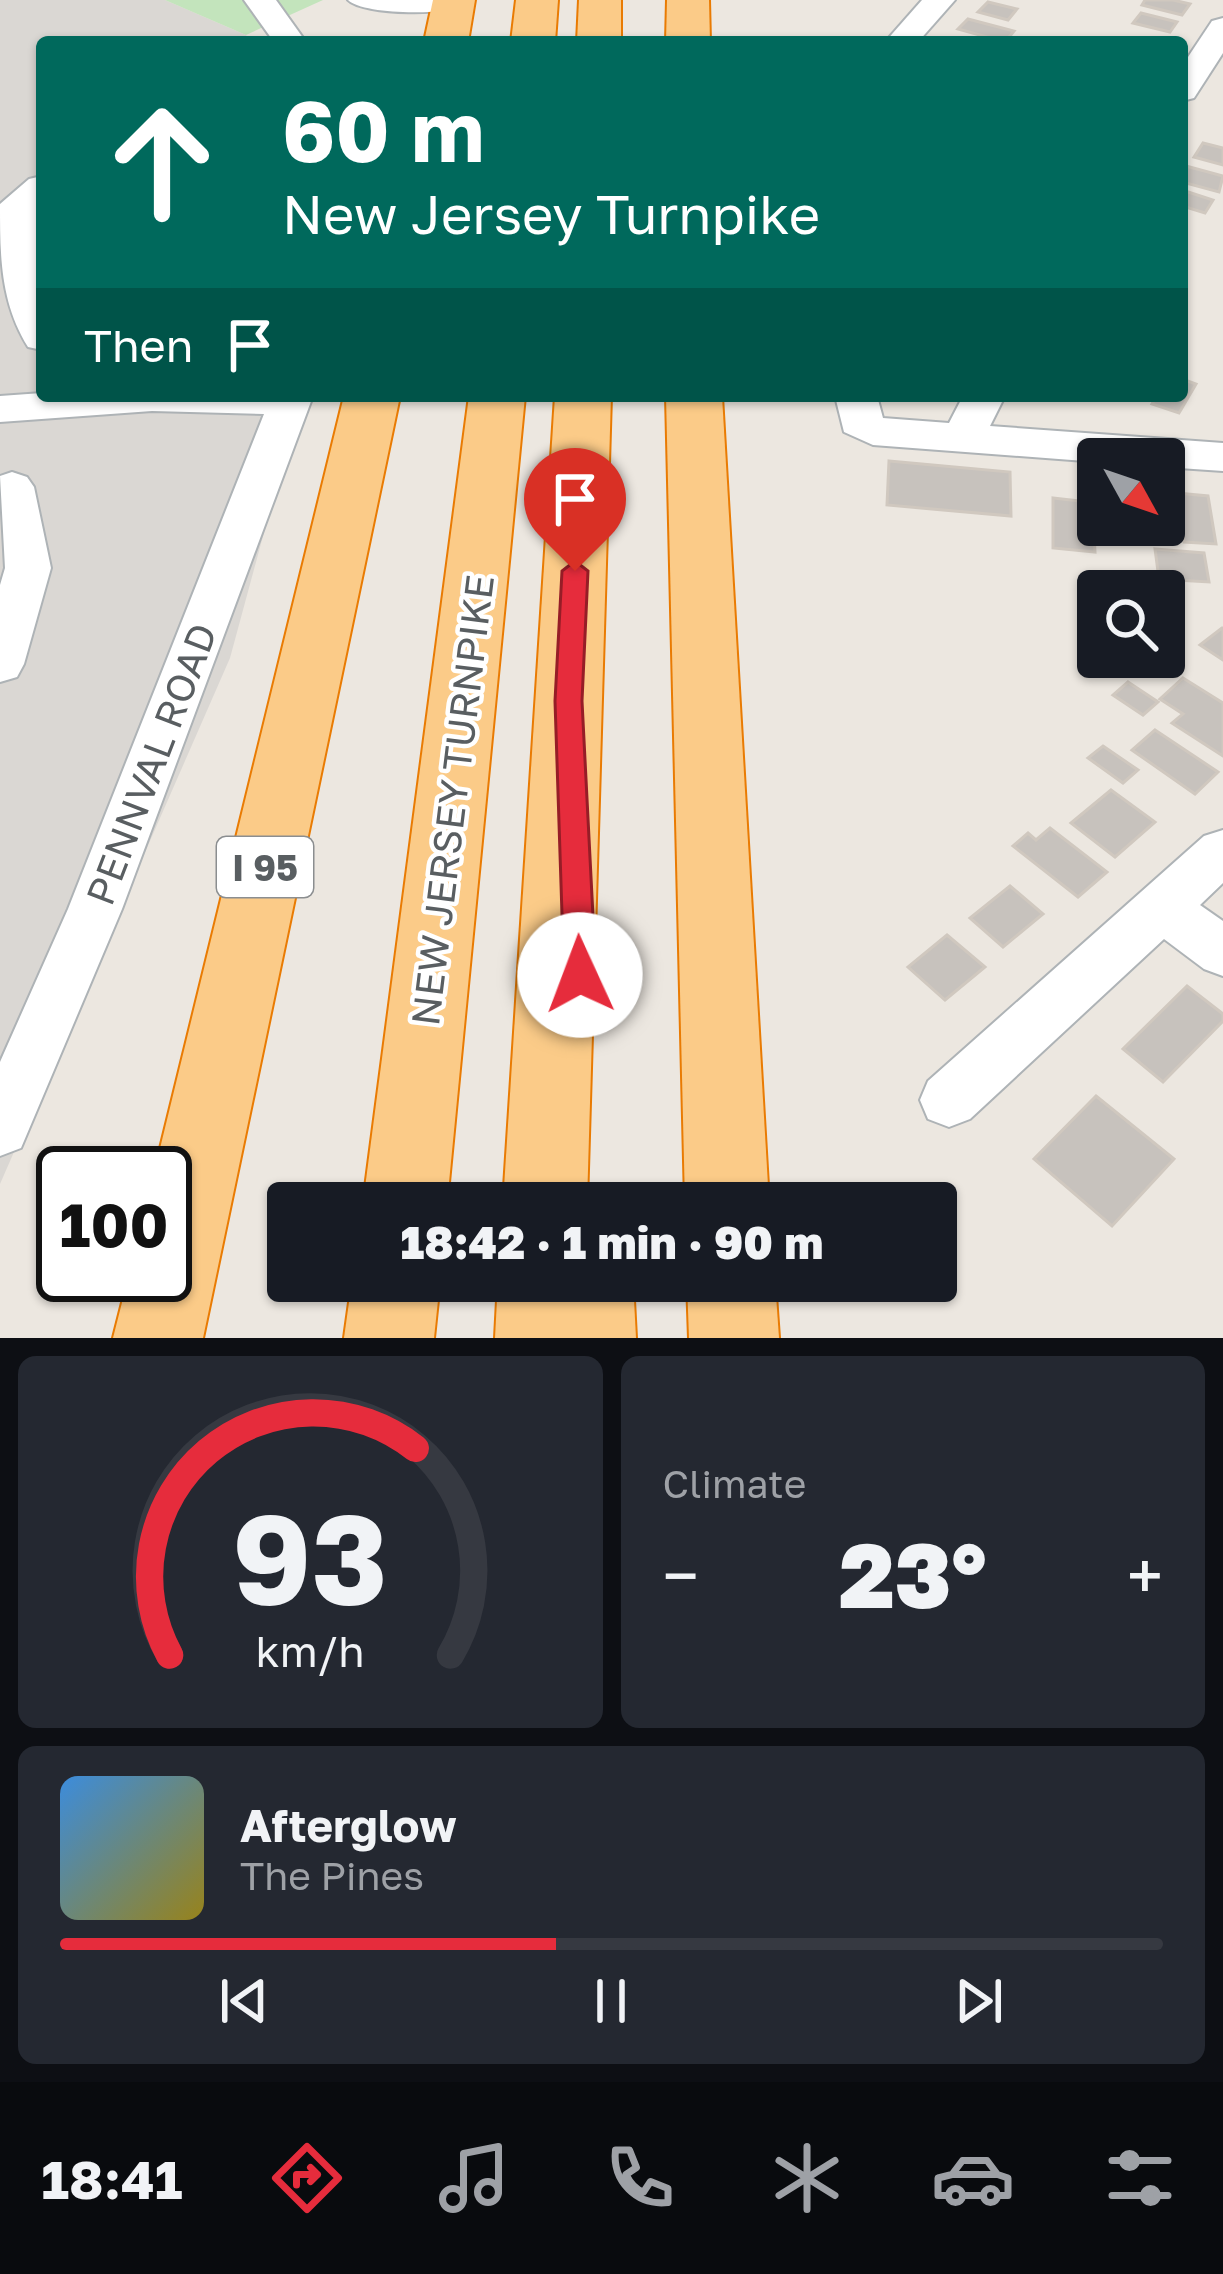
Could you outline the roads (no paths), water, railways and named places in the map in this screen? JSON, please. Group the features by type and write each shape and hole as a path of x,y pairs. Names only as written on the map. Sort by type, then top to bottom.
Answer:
{"highway":[{"path":"534,36 537,0"},
{"path":"599,36 601,0"},
{"path":"688,0 688,36"},
{"name":"I 95","path":"158,1338 371,402"},
{"name":"NEW JERSEY TURNPIKE","path":"407,1182 496,402"},
{"path":"546,1182 584,402"},
{"path":"694,402 726,1182"},
{"path":"568,701 586,1182"},
{"path":"389,1338 393,1302"},
{"path":"540,1338 541,1302"},
{"path":"590,1302 591,1338"},
{"path":"732,1302 734,1338"}],"street":[{"path":"260,0 286,36"},
{"path":"364,0 451,15"},
{"path":"906,36 939,0"},
{"path":"1188,83 1223,28"},
{"path":"36,191 17,204 16,229 28,310 36,326"},
{"path":"0,409 65,402"},
{"name":"PENNVAL ROAD","path":"0,1129 95,909 291,402"},
{"path":"968,439 970,419 980,402"},
{"path":"859,412 968,439 1223,458"},
{"path":"0,664 28,568 12,488"},
{"path":"949,1100 1223,851"},
{"path":"1161,906 1223,952"}]}
